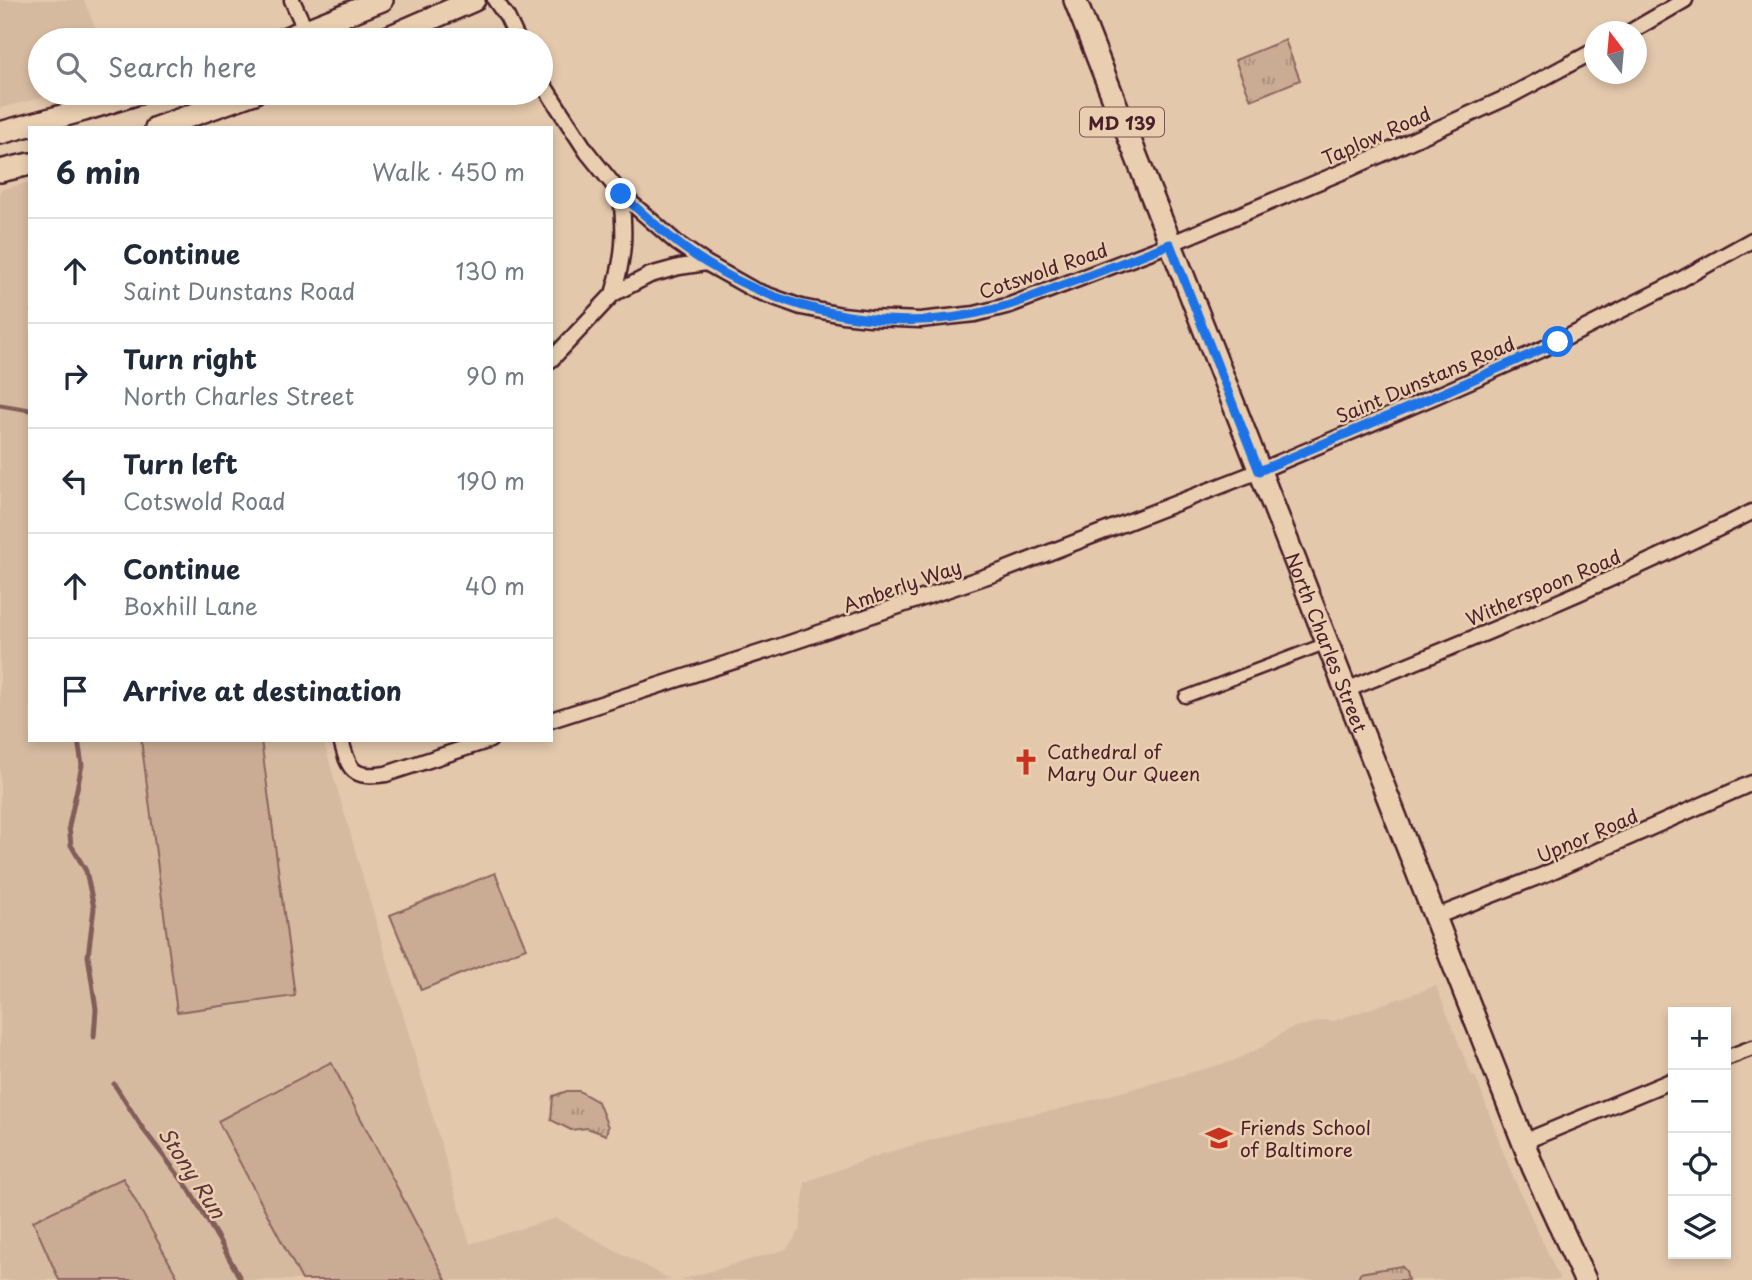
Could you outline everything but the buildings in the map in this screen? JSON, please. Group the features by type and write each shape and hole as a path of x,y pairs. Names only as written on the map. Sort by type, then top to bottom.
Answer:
{"main road":[{"path":"313,28 382,0"},
{"path":"410,28 474,0"},
{"name":"North Charles Street","path":"1075,0 1523,1142 1585,1280"},
{"path":"0,133 100,105"},
{"path":"162,126 220,105"},
{"path":"0,172 28,165"}],"street":[{"path":"292,0 305,28"},
{"path":"495,0 513,28"},
{"path":"1647,22 1685,0"},
{"name":"Taplow Road","path":"1170,244 1361,163 1507,97 1584,56"},
{"name":"Cotswold Road","path":"553,99 587,152 621,194 677,243 754,290 801,306 870,318 920,320 975,314 1010,305 1170,244"},
{"path":"613,294 621,270 624,247 621,194"},
{"name":"Saint Dunstans Road","path":"1259,471 1558,342 1671,285 1752,240"},
{"path":"553,358 613,294 650,275 706,263"},
{"name":"Amberly Way","path":"553,719 999,572 1259,471"},
{"name":"Witherspoon Road","path":"1346,690 1560,601 1752,512"},
{"path":"1185,697 1327,642"},
{"path":"342,742 347,761 357,774 368,777 386,774 484,742"},
{"name":"Upnor Road","path":"1435,917 1579,860 1752,783"},
{"path":"1731,1056 1752,1048"},
{"path":"1523,1142 1668,1082"}],"shaded area":[{"path":"0,0 84,0 95,28 28,28 28,101 0,108"},
{"path":"28,183 28,742 324,742 470,1244 556,1218 671,1280 0,1280 0,190"},
{"name":"Friends School of Baltimore","path":"1436,986 1471,1074 1476,1078 1510,1170 1560,1280 680,1280 787,1249 800,1230 805,1182 879,1155 1001,1120 1056,1110 1233,1061 1264,1046 1288,1029 1325,1020 1334,1021"}],"green space":[{"path":"1285,40 1300,80 1251,100 1235,60"},
{"path":"141,742 261,742 295,996 177,1012"},
{"path":"495,873 526,948 421,990 390,915"},
{"path":"331,1062 446,1280 302,1280 218,1121"},
{"path":"567,1091 579,1091 598,1102 608,1127 606,1135 587,1128 571,1130 551,1120 553,1096"},
{"path":"123,1178 179,1280 59,1280 33,1221"},
{"path":"1401,1266 1406,1271 1408,1280 1358,1280 1360,1273"}],"waterway":[{"name":"Stony Run","path":"0,405 28,410"},
{"name":"Stony Run","path":"78,742 82,765 69,826 71,845 86,871 94,908 88,956 96,1009 94,1037"},
{"name":"Stony Run","path":"114,1084 143,1129 189,1189 241,1280"}],"place":[{"name":"Cathedral of Mary Our Queen","path":"1026,762"},
{"name":"Friends School of Baltimore","path":"1219,1138"}],"route":[{"path":"621,194 677,243 754,290 801,306 870,318 920,320 993,310 1170,244 1259,471 1558,342"}]}
